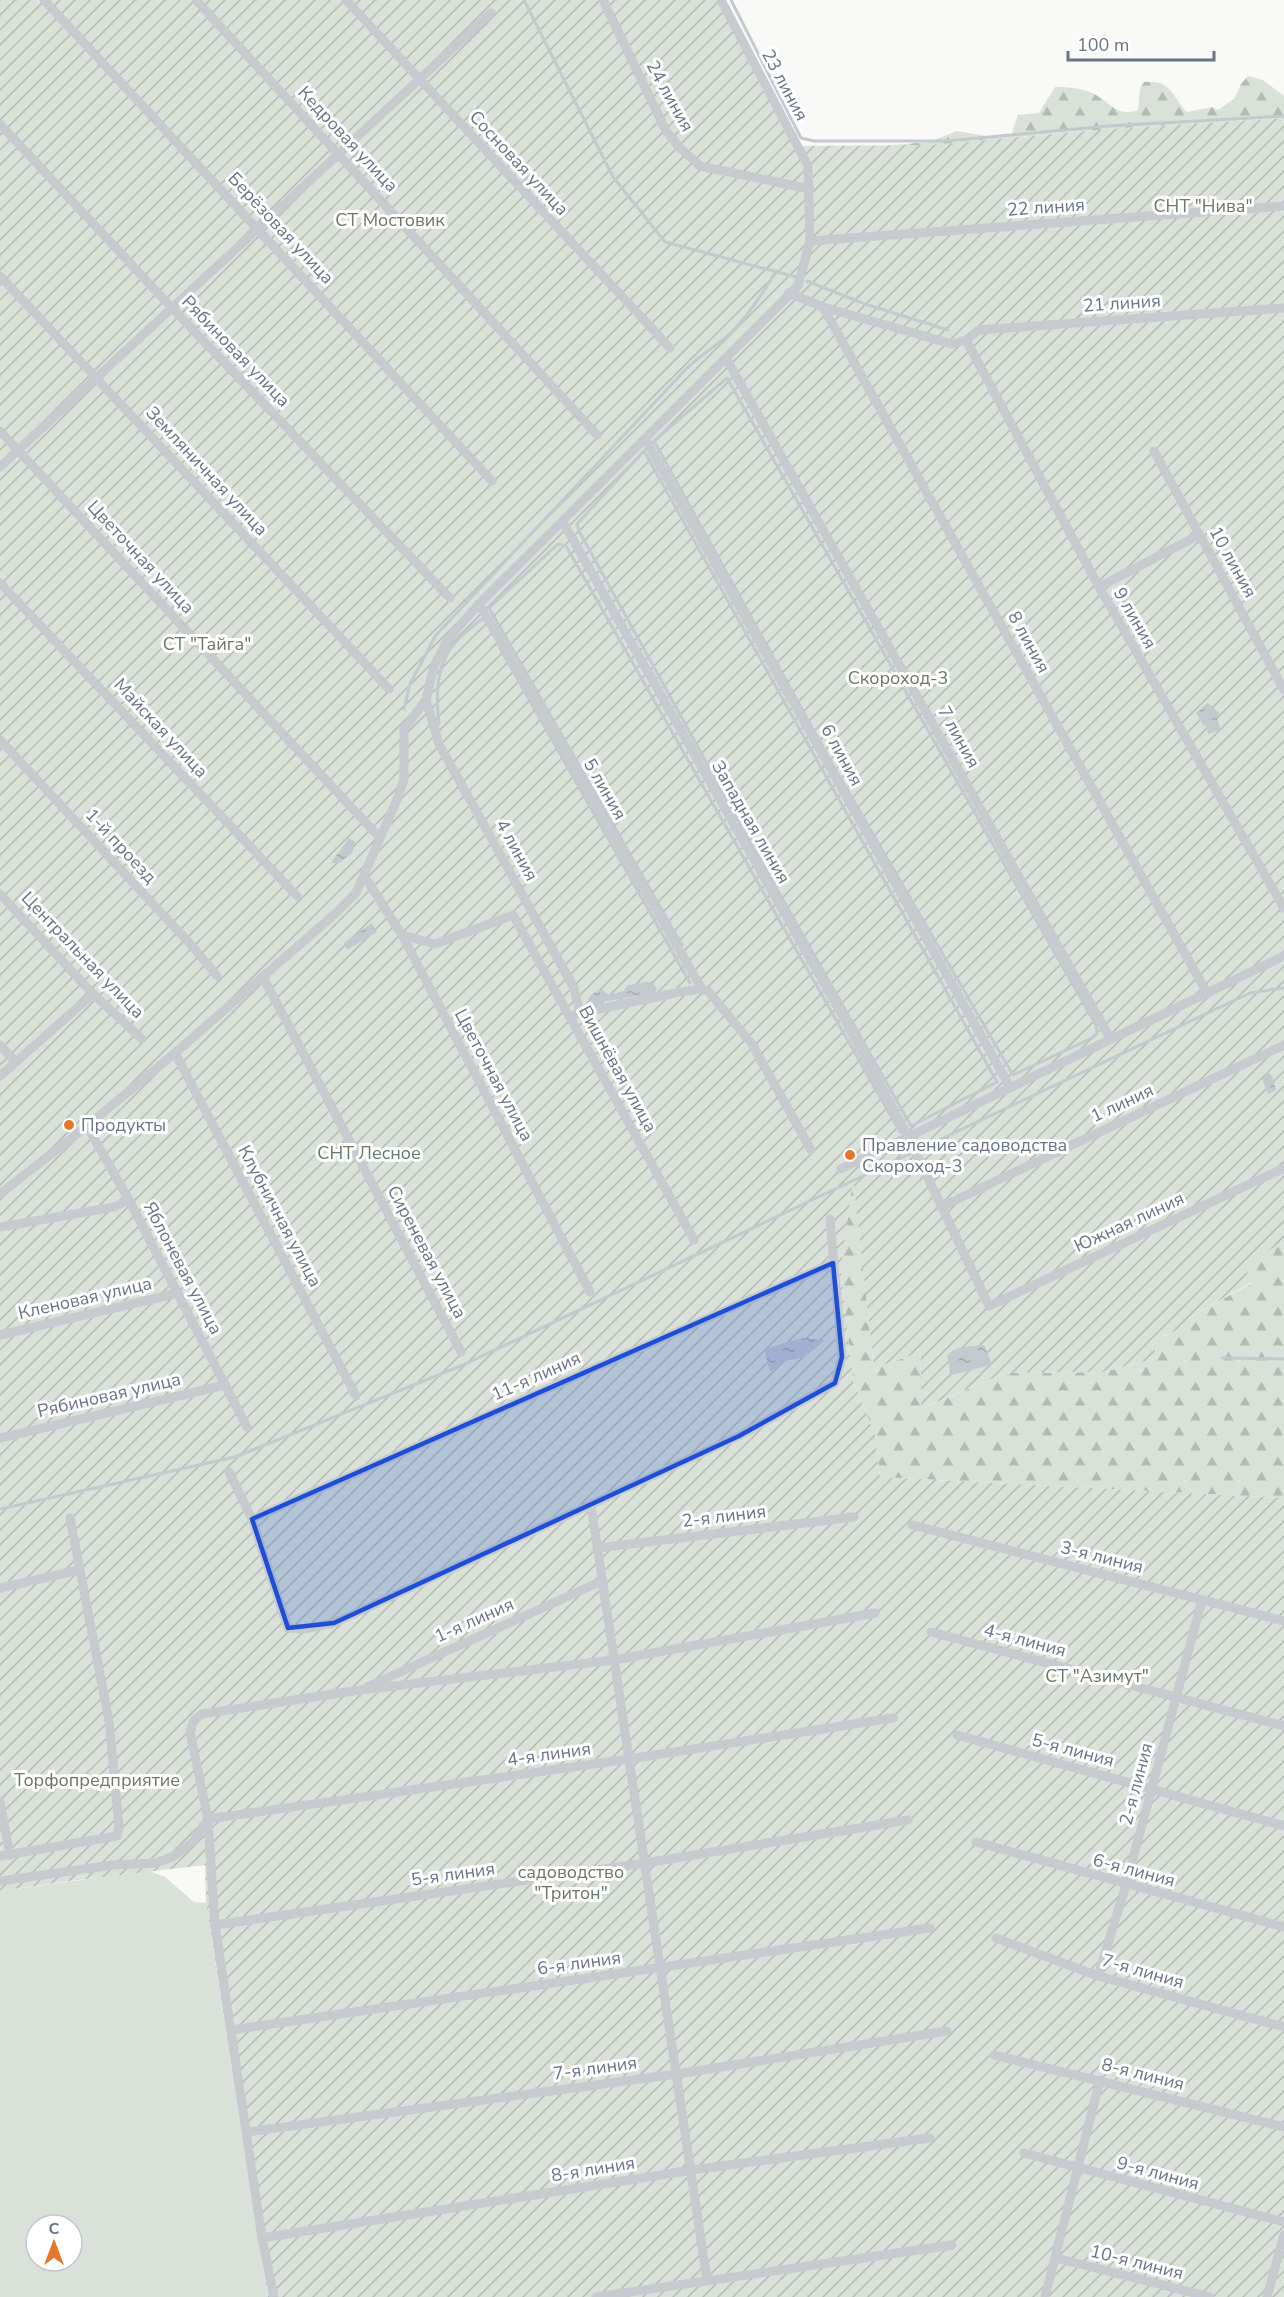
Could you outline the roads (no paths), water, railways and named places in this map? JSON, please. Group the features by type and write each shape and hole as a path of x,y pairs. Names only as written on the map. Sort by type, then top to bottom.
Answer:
{"street":[{"name":"Берёзовая улица","path":"44,0 492,480"},
{"name":"Кедровая улица","path":"196,0 597,435"},
{"name":"Сосновая улица","path":"346,0 418,80 670,348"},
{"name":"24 линия","path":"603,0 666,131 680,148 700,166 810,189"},
{"name":"23 линия","path":"426,700 434,666 448,639 479,604 798,286 810,241 808,166 721,0"},
{"path":"0,467 490,13"},
{"name":"Рябиновая улица","path":"0,124 172,308 450,598"},
{"name":"22 линия","path":"810,241 1284,206"},
{"name":"Земляничная улица","path":"0,276 389,689"},
{"name":"21 линия","path":"789,293 823,307 952,344 966,339 979,330 1284,308"},
{"name":"8 линия","path":"823,307 1207,993"},
{"name":"9 линия","path":"966,339 1099,587 1284,908"},
{"name":"7 линия","path":"726,358 1110,1038"},
{"name":"Цветочная улица","path":"0,430 380,838"},
{"name":"6 линия","path":"645,439 1010,1087"},
{"name":"10 линия","path":"1154,451 1284,690"},
{"name":"Западная линия","path":"563,522 842,1015 909,1138 989,1306"},
{"path":"1099,587 1199,535"},
{"name":"Майская улица","path":"0,583 297,896"},
{"name":"5 линия","path":"479,604 702,989 708,991 752,1044 811,1150"},
{"path":"0,1194 175,1053 356,893 365,877 404,779 404,729 426,700"},
{"name":"4 линия","path":"426,700 439,744 574,988 580,1014"},
{"name":"1-й проезд","path":"0,740 193,947 217,976"},
{"name":"Цветочная улица","path":"365,877 402,935 590,1292"},
{"name":"Центральная улица","path":"0,894 93,994 142,1039"},
{"name":"Вишнёвая улица","path":"402,935 435,944 513,915 694,1240"},
{"path":"841,1169 1284,956"},
{"name":"Сиреневая улица","path":"263,977 461,1352"},
{"path":"568,1013 580,1014 702,989"},
{"path":"0,1076 93,994"},
{"path":"0,1045 15,1061"},
{"name":"1 линия","path":"941,1207 1284,1045"},
{"name":"Клубничная улица","path":"175,1053 356,1396"},
{"name":"Яблоневая улица","path":"87,1126 129,1200 247,1427"},
{"name":"Южная линия","path":"989,1306 1284,1168"},
{"path":"0,1227 114,1207 129,1200"},
{"path":"229,1472 252,1519 288,1628 305,1629 334,1623 739,1436 835,1383 842,1357 830,1219"},
{"name":"11-я линия","path":"252,1519 833,1263"},
{"name":"Кленовая улица","path":"0,1335 178,1293"},
{"name":"Рябиновая улица","path":"0,1438 225,1385"},
{"path":"591,1505 707,2280"},
{"name":"2-я линия","path":"597,1548 854,1517"},
{"path":"0,1802 5,1855 117,1836 120,1826 109,1721 70,1518"},
{"name":"3-я линия","path":"912,1525 1284,1621"},
{"path":"0,1588 79,1570"},
{"name":"1-я линия","path":"360,1690 602,1581"},
{"name":"2-я линия","path":"1098,1976 1126,1885 1202,1600"},
{"path":"274,2297 262,2238 215,1925 208,1819 190,1732 194,1720 198,1716 360,1690 614,1660 875,1613"},
{"name":"4-я линия","path":"931,1632 1284,1725"},
{"name":"4-я линия","path":"208,1819 629,1759 893,1718"},
{"name":"5-я линия","path":"957,1735 1284,1826"},
{"path":"0,1881 113,1865 156,1863 174,1856 193,1842 208,1819"},
{"name":"5-я линия","path":"215,1925 645,1863 908,1820"},
{"name":"6-я линия","path":"976,1842 1284,1927"},
{"name":"6-я линия","path":"231,2030 930,1928"},
{"name":"7-я линия","path":"996,1938 1098,1976 1284,2027"},
{"name":"7-я линия","path":"247,2132 677,2074 946,2031"},
{"name":"8-я линия","path":"994,2055 1284,2127"},
{"path":"1046,2297 1100,2080"},
{"name":"8-я линия","path":"262,2238 692,2170 930,2138"},
{"name":"9-я линия","path":"1024,2153 1284,2222"},
{"path":"1267,2297 1284,2235"},
{"path":"596,2297 952,2245"},
{"name":"10-я линия","path":"1056,2258 1210,2297"}],"water":[{"path":"1208,703 1219,713 1217,719 1221,730 1208,734 1207,726 1204,726 1196,713"},
{"path":"349,838 355,842 352,853 339,863 331,863"},
{"path":"372,923 377,932 347,950 344,943"},
{"path":"652,982 657,989 655,993 602,1002 589,1008 587,1004 590,996 599,991 602,990 609,995 624,991 627,986"},
{"path":"1268,1072 1272,1076 1276,1090 1268,1094 1262,1078"},
{"path":"802,1338 825,1340 805,1357 785,1361 770,1372 764,1349"},
{"path":"984,1345 991,1362 987,1366 951,1375 947,1356 951,1352 964,1347"}],"waterway":[{"path":"524,0 613,177 665,242 796,277"},
{"path":"731,0 801,138 814,141 946,141 1108,126 1284,116"},
{"path":"404,709 410,684 436,635 688,367 732,332 753,307 776,271"},
{"path":"807,281 865,304 948,330"},
{"path":"727,378 1096,1025 1097,1033 1092,1038 1013,1075 830,760 654,441 727,378"},
{"path":"644,451 997,1082 911,1126 744,831 579,531 577,524 644,451"},
{"path":"682,945 489,608 558,544 566,546 900,1132"},
{"path":"439,724 437,699 443,663 455,642 483,619"},
{"path":"500,648 690,983"},
{"path":"0,1509 235,1457 463,1365 1250,993 1284,988"},
{"path":"1222,1358 1284,1359"}],"place":[{"name":"Продукты","path":"69,1125"},
{"name":"Правление садоводства Скороход-3","path":"850,1155"}],"park label":[{"name":"СНТ \"Нива\"","path":"1203,206"},
{"name":"СТ Мостовик","path":"390,220"},
{"name":"СТ \"Тайга\"","path":"207,644"},
{"name":"Скороход-3","path":"898,678"},
{"name":"СНТ Лесное","path":"369,1153"},
{"name":"СТ \"Азимут\"","path":"1097,1676"},
{"name":"Торфопредприятие","path":"97,1780"},
{"name":"садоводство \"Тритон\"","path":"571,1882"}]}
